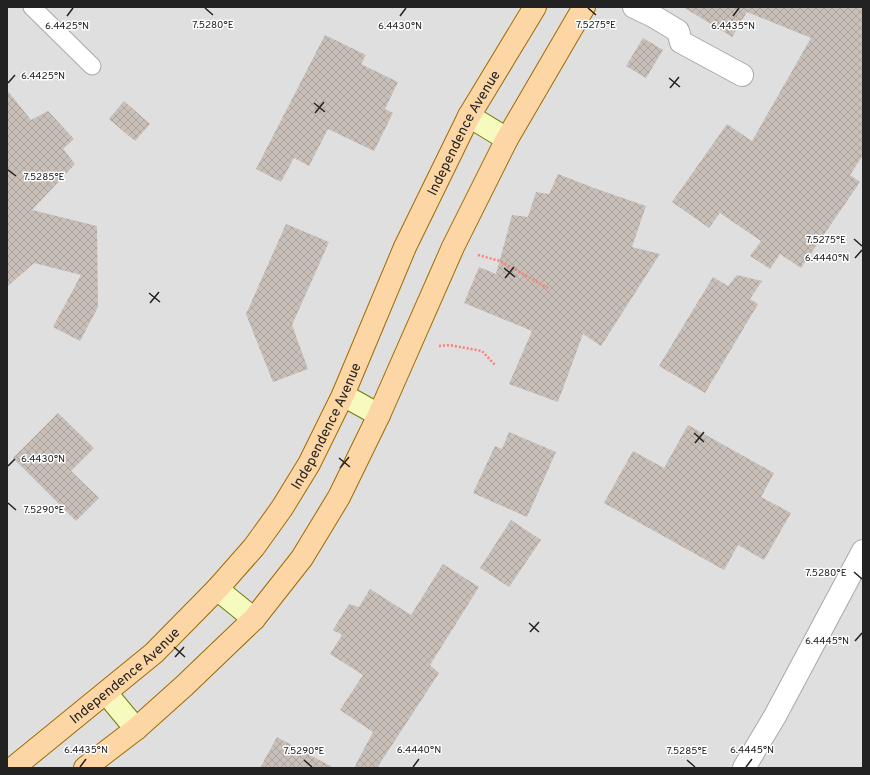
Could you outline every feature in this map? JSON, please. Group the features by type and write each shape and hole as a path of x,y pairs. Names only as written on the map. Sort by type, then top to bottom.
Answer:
{"main road":[{"name":"Independence Avenue","path":"13,768 154,654 218,589 254,547 282,508 308,464 343,395 405,247 469,116 535,7"},
{"path":"86,768 136,728 184,686 254,619 306,551 339,497 379,415 453,247 507,139 584,7"},
{"path":"469,116 507,139"},
{"path":"343,395 379,415"},
{"path":"218,589 254,619"},
{"path":"106,693 136,728"}],"street":[{"path":"634,7 653,16 678,32 681,42 742,75"},
{"path":"744,768 774,716 863,551"}],"lane":[{"path":"32,7 92,66"}],"path":[{"path":"453,247 500,261 548,288"},
{"path":"413,336 435,346 449,346 482,351 495,365"}],"shaded area":[{"path":"7,7 863,7 863,768 7,768"}],"building":[{"path":"683,7 863,7 863,155 850,175 860,182 801,268 780,254 770,269 750,256 761,241 720,213 709,228 672,202 727,124 752,141 811,38 747,12 732,37"},
{"path":"325,35 366,55 361,64 398,82 385,109 393,113 374,151 328,129 309,166 294,158 281,182 256,169"},
{"path":"643,38 663,50 646,78 626,66"},
{"path":"7,90 31,120 48,111 74,139 63,149 75,164 32,210 97,226 98,307 80,341 53,327 81,275 34,263 7,287"},
{"path":"124,101 150,124 135,141 109,119"},
{"path":"558,174 646,206 632,247 660,254 601,346 583,334 558,402 509,384 532,331 464,303 479,267 496,274 512,215 528,217 536,192 549,194"},
{"path":"286,224 329,242 292,325 308,369 273,382 246,314"},
{"path":"737,275 762,281 750,299 758,304 705,393 659,366 713,277 728,286"},
{"path":"58,413 94,448 71,471 99,498 76,521 13,458"},
{"path":"688,425 774,473 761,497 791,513 764,560 738,545 724,570 604,503 633,451 664,468"},
{"path":"509,432 556,452 527,517 473,493 495,446 502,449"},
{"path":"511,520 541,540 509,587 480,568"},
{"path":"443,564 479,587 430,665 439,673 377,768 354,768 373,732 340,710 363,675 330,654 342,635 333,630 349,604 359,607 370,589 411,615"},
{"path":"277,737 334,768 260,768"}]}
